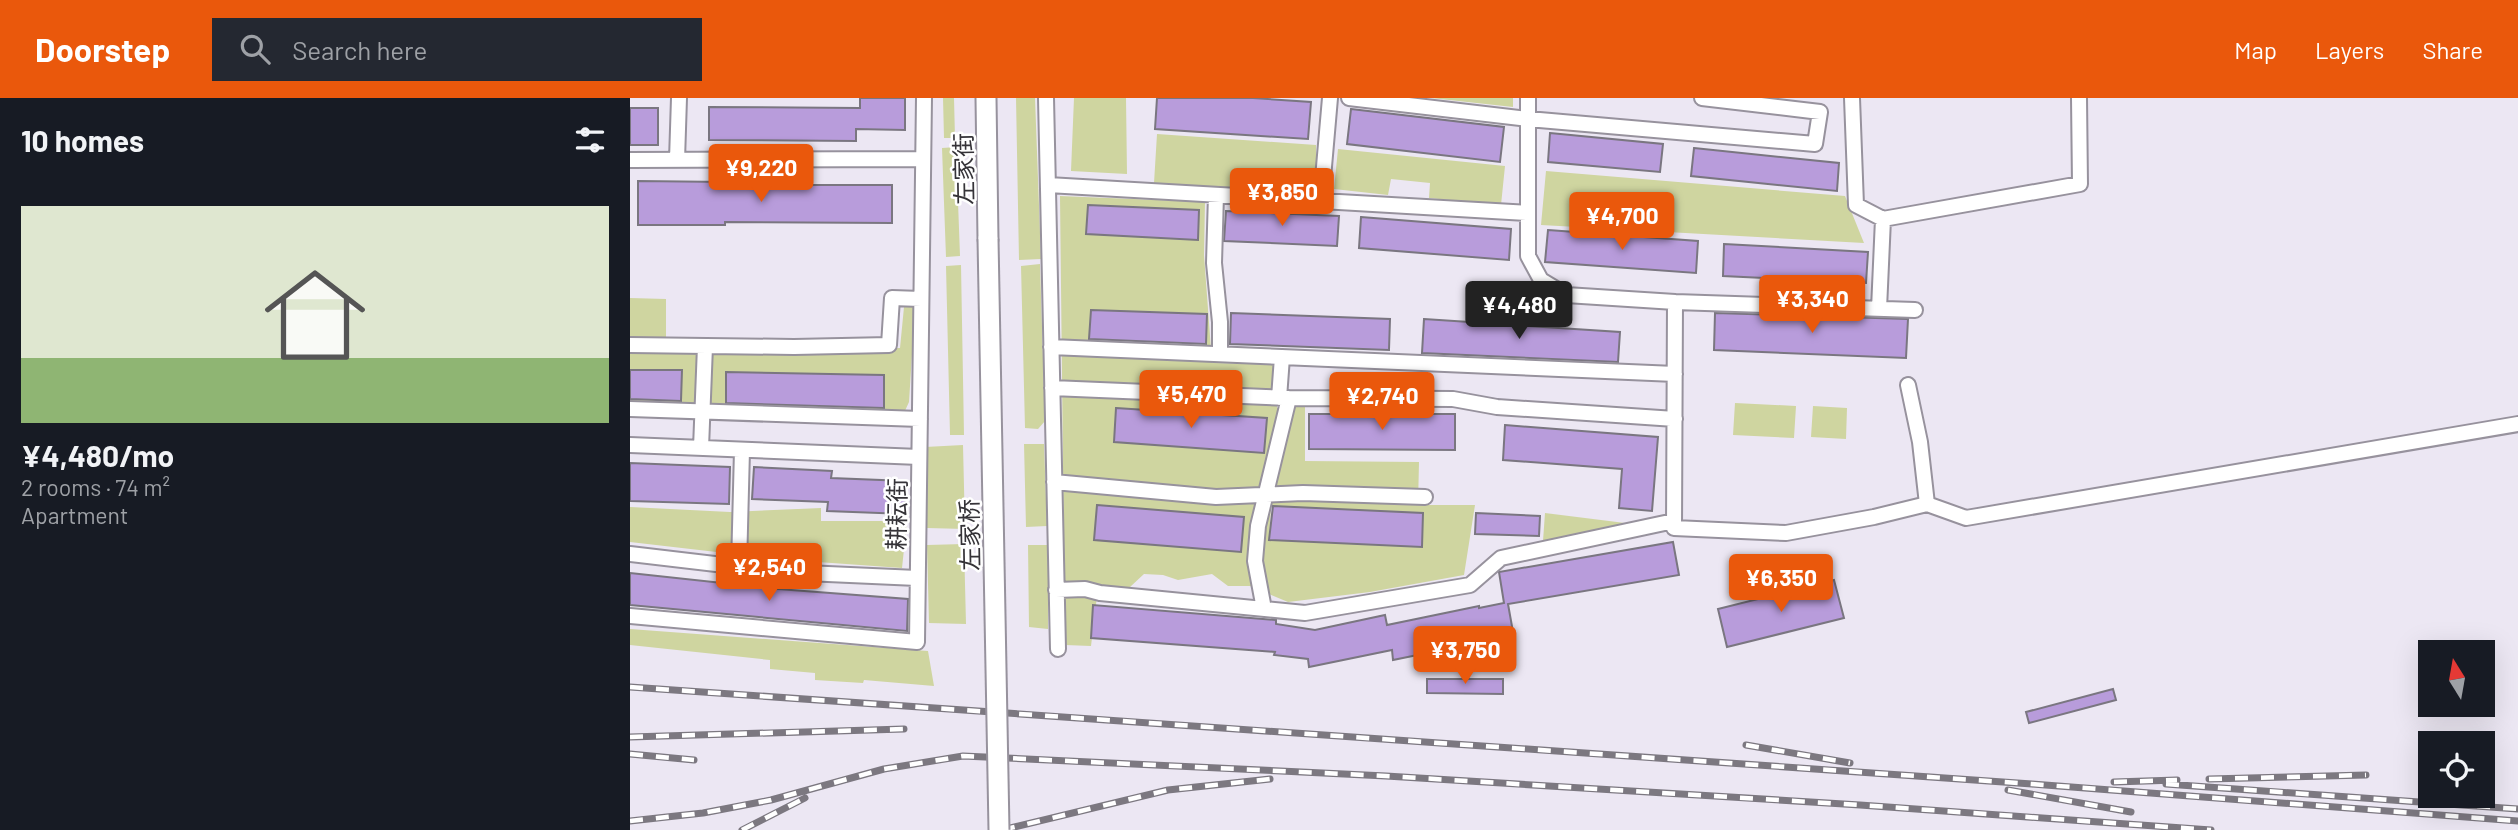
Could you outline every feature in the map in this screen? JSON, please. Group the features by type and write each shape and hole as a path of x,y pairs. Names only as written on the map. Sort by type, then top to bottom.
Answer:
{"main road":[{"name":"左家街","path":"986,98 988,239"},
{"name":"左家桥","path":"988,239 999,830"}],"street":[{"path":"677,160 679,98"},
{"name":"耕耘街","path":"630,616 917,642 924,98"},
{"path":"1046,98 1058,649"},
{"path":"1321,201 1329,98"},
{"path":"1349,98 1528,118 1815,144 1820,112 1702,98"},
{"path":"1528,98 1528,256 1541,280 1566,295 1675,302 1914,310"},
{"path":"1852,98 1856,205 1883,219 2080,184 2079,98"},
{"path":"630,160 923,159"},
{"path":"1048,185 1528,213"},
{"path":"1216,195 1214,263 1220,354"},
{"path":"1879,309 1883,219"},
{"path":"630,345 889,345 892,298 922,299"},
{"path":"1675,302 1674,528 1786,533 1927,504 1966,518 2518,424"},
{"path":"701,448 705,346"},
{"path":"1051,347 1675,374"},
{"path":"1264,609 1255,561 1258,526 1284,398 1282,357"},
{"path":"1908,385 1920,442 1927,504"},
{"path":"1052,388 1284,398 1453,398 1497,407 1675,419"},
{"path":"630,408 920,419"},
{"path":"630,445 919,457"},
{"path":"738,567 742,450"},
{"path":"1054,482 1216,497 1303,492 1425,497"},
{"path":"1056,590 1085,589 1100,593 1305,613 1470,585 1501,558 1674,522"},
{"path":"630,554 783,572 918,578"}],"green space":[{"path":"943,98 954,98 955,138 944,138"},
{"path":"1016,98 1035,98 1041,259 1019,260"},
{"path":"1074,98 1126,98 1127,174 1071,171"},
{"path":"1431,98 1513,98 1513,107"},
{"path":"1157,134 1316,145 1316,193 1154,183"},
{"path":"956,147 960,256 946,257 942,148"},
{"path":"1338,149 1505,166 1501,205 1429,198 1430,183 1391,179 1388,195 1334,189"},
{"path":"1546,171 1845,196 1864,243 1541,225"},
{"path":"1060,196 1205,202 1204,255 1212,363 1275,364 1277,408 1305,406 1305,461 1419,462 1418,505 1475,505 1464,575 1370,592 1288,602 1250,586 1228,586 1212,574 1178,580 1163,575 1144,574 1130,587 1098,588 1091,646 1065,645","holes":["1088,206 1199,210 1198,239 1087,234","1091,310 1207,314 1206,345 1090,341","1116,408 1266,418 1264,452 1114,442","1097,506 1244,517 1241,552 1094,540","1271,506 1423,513 1422,546 1269,540"]},
{"path":"1040,264 1045,421 1038,429 1025,428 1021,266"},
{"path":"961,265 964,435 950,435 946,266"},
{"path":"630,298 666,299 666,341 630,340"},
{"path":"904,307 915,307 909,402 904,413 630,403 630,400 681,400 682,371 630,370 630,350 900,348","holes":["726,373 884,375 884,408 726,406"]},
{"path":"1735,403 1796,406 1794,438 1733,435"},
{"path":"1813,406 1847,408 1846,439 1811,437"},
{"path":"1024,444 1044,444 1047,526 1026,527"},
{"path":"963,445 965,529 927,528 925,447"},
{"path":"630,507 730,512 821,508 821,521 907,521 902,568 776,559 630,542"},
{"path":"1545,513 1633,524 1543,541"},
{"path":"964,544 966,624 929,623 927,545"},
{"path":"1028,545 1048,545 1048,629 1029,627"},
{"path":"630,629 928,651 934,686 864,680 863,683 815,680 815,673 770,669 770,660 630,645"}],"building":[{"path":"860,98 905,98 905,130 856,129 856,141 709,140 709,107 860,108"},
{"path":"1157,98 1253,98 1311,102 1308,139 1155,129"},
{"path":"630,108 658,108 658,145 630,145"},
{"path":"1351,109 1504,127 1500,162 1347,144"},
{"path":"1550,133 1663,144 1660,172 1548,162"},
{"path":"1694,148 1839,163 1837,191 1691,176"},
{"path":"638,181 726,182 726,185 892,185 892,223 725,222 725,225 638,225"},
{"path":"1088,205 1199,210 1198,240 1086,234"},
{"path":"1226,211 1339,216 1337,246 1224,241"},
{"path":"1361,217 1511,229 1509,260 1359,248"},
{"path":"1548,230 1698,241 1696,273 1545,262"},
{"path":"1724,244 1868,252 1866,283 1723,276"},
{"path":"1091,310 1207,314 1206,344 1089,339"},
{"path":"1231,313 1390,319 1389,350 1230,344"},
{"path":"1715,313 1908,319 1906,358 1714,350"},
{"path":"1424,319 1620,332 1618,362 1422,353"},
{"path":"630,370 682,370 681,401 630,399"},
{"path":"726,372 884,375 884,408 726,403"},
{"path":"1116,408 1267,418 1264,453 1114,442"},
{"path":"1309,414 1455,414 1455,450 1309,449"},
{"path":"1505,425 1658,437 1652,511 1619,508 1622,469 1503,460"},
{"path":"630,463 730,467 729,504 630,501"},
{"path":"754,467 832,471 831,478 906,481 905,514 827,511 828,502 752,499"},
{"path":"1097,505 1244,517 1241,552 1094,540"},
{"path":"1273,506 1423,513 1422,547 1269,540"},
{"path":"1476,513 1540,516 1539,536 1475,534"},
{"path":"1673,542 1679,575 1508,604 1513,632 1486,637 1486,641 1393,660 1392,650 1309,667 1308,659 1274,655 1275,652 1091,638 1093,605 1276,620 1276,624 1315,630 1385,615 1387,625 1504,603 1499,572"},
{"path":"630,573 778,589 908,599 907,631 630,605"},
{"path":"1834,580 1844,618 1727,647 1718,609"},
{"path":"1427,679 1503,679 1503,694 1427,693"},
{"path":"2113,689 2116,700 2029,723 2026,712"}],"railway":[{"path":"630,687 2032,784 2518,821"},
{"path":"630,737 904,729"},
{"path":"1746,745 1850,763"},
{"path":"630,754 694,760"},
{"path":"630,821 703,813 771,800 884,769 963,756 1386,776 2211,830"},
{"path":"2209,779 2366,775"},
{"path":"1002,830 1168,790 1270,779"},
{"path":"2114,782 2177,780"},
{"path":"2166,784 2518,809"},
{"path":"2008,790 2131,812"},
{"path":"742,830 805,798"}]}
